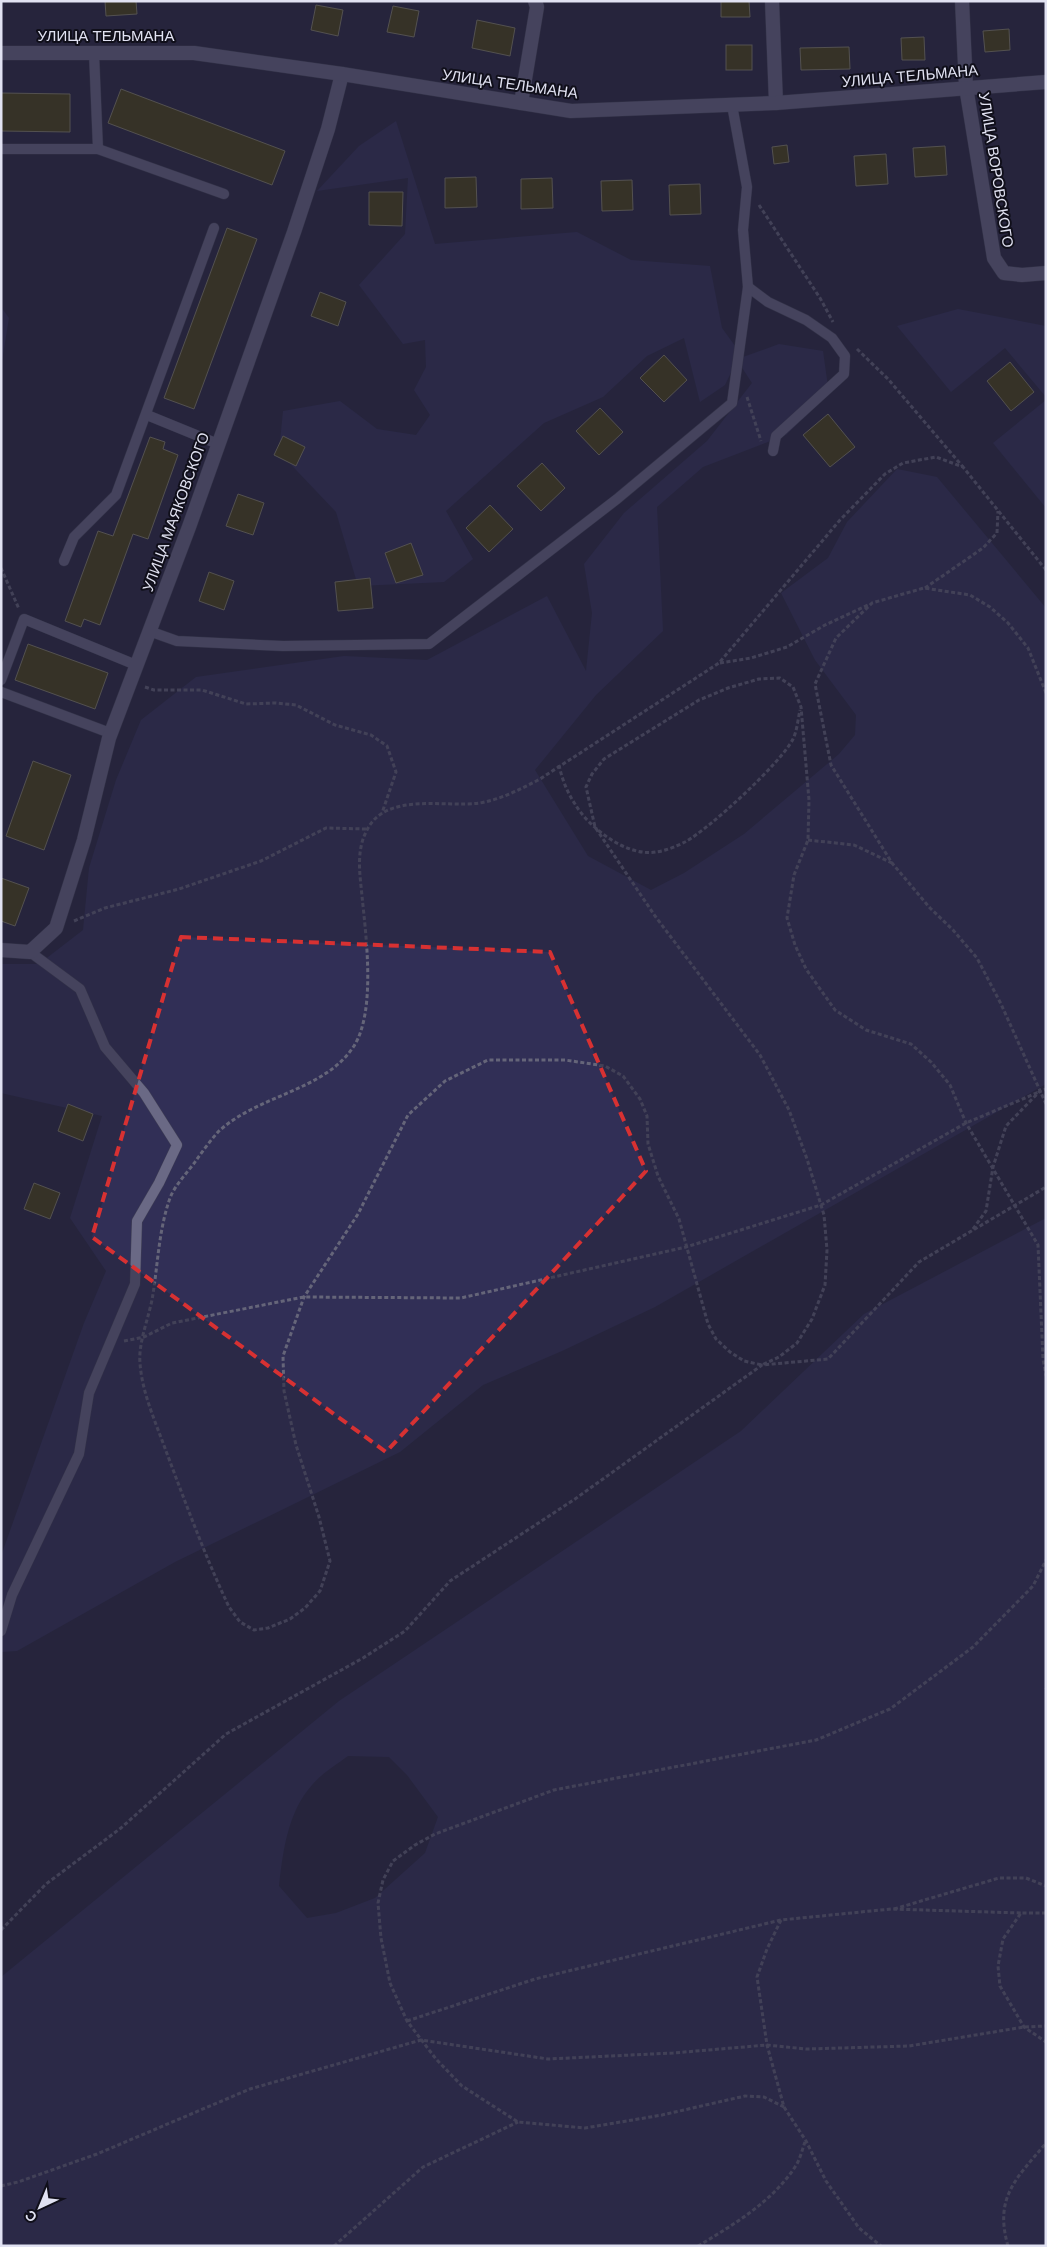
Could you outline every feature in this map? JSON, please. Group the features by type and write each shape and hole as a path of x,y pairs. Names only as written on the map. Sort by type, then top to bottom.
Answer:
{"street":[{"path":"521,103 537,7 535,1"},
{"path":"772,1 776,104"},
{"path":"962,1 966,87"},
{"name":"УЛИЦА ТЕЛЬМАНА","path":"1,53 194,53 342,74 571,112 776,104 966,87 1046,82"},
{"name":"УЛИЦА МАЯКОВСКОГО","path":"30,952 56,928 84,840 110,733 218,444 294,232 328,129 342,74"},
{"name":"УЛИЦА ВОРОВСКОГО","path":"966,87 994,258 1004,273 1022,275 1046,273"},
{"path":"1,950 30,952"}],"lane":[{"path":"94,53 98,149"},
{"path":"149,631 176,641 283,646 429,644 617,499 732,403 748,287 743,230 747,187 732,105"},
{"path":"1,149 98,149 224,194"},
{"path":"64,561 74,537 116,495 214,228"},
{"path":"748,287 768,302 806,320 832,338 845,356 844,374 776,436 768,449"},
{"path":"147,414 218,444"},
{"path":"1,680 24,619 136,665"},
{"path":"1,692 110,733"},
{"path":"1,1631 12,1595 79,1454 89,1393 135,1284 137,1222 159,1183 177,1145 144,1092 105,1047 80,989 30,952"}],"path":[{"path":"747,187 820,298 834,324"},
{"path":"853,346 888,379 1046,570"},
{"path":"736,377 749,402 768,449"},
{"path":"963,468 936,457 903,463 885,474 840,520 719,663 540,779 510,795 479,803 404,804 382,814 366,830 360,850 367,944 366,1016 355,1045 338,1065 316,1080 282,1094 236,1119 218,1133 171,1196 158,1245 153,1294 139,1360 148,1401 183,1496 229,1607 240,1622 254,1630 268,1628 290,1619 305,1608 320,1592 330,1561 320,1517 296,1445 284,1391 284,1356 304,1297 358,1214 408,1115 445,1081 488,1060 565,1060 605,1066 623,1076 640,1099 647,1116 648,1144 658,1176 679,1219 708,1324 716,1339 730,1352 744,1361 762,1365 828,1359 919,1262 1046,1187"},
{"path":"719,663 751,658 787,647 825,624 872,603 924,588 983,548 993,538 997,533 998,511"},
{"path":"1,568 24,619"},
{"path":"924,588 970,595 990,607 1008,623 1028,648 1046,694"},
{"path":"872,603 836,638 815,684 831,765 892,863 930,908 953,930 977,958 1001,1004 1046,1104"},
{"path":"801,707 794,739 778,759 714,821 685,842 657,852 640,852 627,849 595,828 586,787 592,774 604,759 699,700 759,679 780,678 793,687 801,707 809,800 808,840 794,875 787,918 795,946 806,969 835,1010 866,1030 911,1044 931,1062 950,1085 966,1122 1038,1245 1043,1359 1046,1376"},
{"path":"130,682 154,690 202,690 246,704 276,703 296,705 335,726 371,735 386,746 396,772 382,814"},
{"path":"1,1930 46,1884 121,1828 226,1734 363,1658 405,1631 450,1580 575,1500 762,1365 779,1357 797,1343 812,1319 824,1285 827,1250 821,1205 789,1110 760,1055 655,916 595,828 575,805 563,781 559,765"},
{"path":"56,928 105,908 179,889 261,861 326,828 366,830"},
{"path":"808,840 854,845 892,863"},
{"path":"116,1343 144,1337 172,1323 304,1297 460,1298 686,1246 821,1205 966,1122 1046,1089"},
{"path":"973,1230 986,1211 993,1167 1006,1126 1040,1092"},
{"path":"784,2107 764,2096 745,2096 662,2115 584,2128 518,2122 462,2086 436,2060 407,2021 390,1983 381,1938 378,1903 383,1880 393,1861 415,1845 435,1834 554,1790 816,1740 890,1709 973,1648 1033,1586 1046,1560"},
{"path":"891,1910 998,1878 1026,1878 1046,1886"},
{"path":"407,2021 535,1979 781,1920 891,1910 1046,1913"},
{"path":"1021,1913 1003,1939 998,1966 1000,1986 1024,2027 1046,2042"},
{"path":"781,1920 767,1949 757,1977 766,2045 784,2107 806,2141 826,2181 860,2228 881,2246"},
{"path":"1,2186 97,2154 250,2089 421,2040 548,2059 673,2053 766,2045 806,2049 909,2046 1024,2027 1046,2026"},
{"path":"334,2246 423,2167 518,2122"},
{"path":"698,2246 739,2222 775,2190 796,2167 806,2141"},
{"path":"1008,2246 1002,2227 1006,2195 1046,2143"}],"highlighted area":[{"path":"181,937 550,952 646,1171 386,1452 92,1237"}],"shaded area":[{"path":"396,121 435,244 577,232 631,260 710,266 722,328 743,357 779,344 823,351 829,394 786,435 703,467 657,507 663,631 596,695 535,770 588,856 651,890 684,873 744,834 839,754 855,735 856,715 815,660 781,593 828,558 847,522 897,469 937,477 1046,608 1046,1084 655,1307 562,1351 483,1385 400,1452 175,1562 17,1651 1,1652 1,1556 84,1323 106,1271 70,1218 102,1116 1,1093 1,964 39,964 83,930 89,868 116,780 141,720 196,677 344,656 427,660 547,596 586,671 592,613 584,564 624,513 707,441 752,383 737,360 725,385 700,402 684,338 647,356 603,397 544,423 446,511 473,559 444,582 358,586 336,512 279,452 283,411 340,401 377,429 416,435 430,415 414,390 426,367 425,340 403,344 359,285 405,234 408,178 317,191 359,146"},
{"path":"1,307 9,318 1,367"},
{"path":"958,309 1046,326 1046,397 1005,348 951,392 897,326"},
{"path":"1046,400 1046,508 993,443"},
{"path":"1046,1218 1046,2246 1,2246 1,1977 339,1701 741,1431 864,1314","holes":["348,1756 389,1757 407,1775 438,1817 425,1853 375,1898 336,1913 307,1918 279,1886 285,1845 297,1807 316,1781"]}],"building":[{"path":"105,1 136,1 137,14 106,16"},
{"path":"721,1 749,1 750,17 721,17"},
{"path":"316,5 343,10 338,36 311,30"},
{"path":"393,6 419,11 414,37 387,32"},
{"path":"477,20 515,28 510,56 472,48"},
{"path":"1009,29 1010,50 985,52 983,31"},
{"path":"924,37 925,60 902,60 901,38"},
{"path":"726,45 752,45 752,70 726,70"},
{"path":"849,47 850,69 801,70 800,48"},
{"path":"121,89 285,151 272,185 108,123"},
{"path":"1,93 70,94 70,132 1,131"},
{"path":"787,145 789,162 774,164 772,147"},
{"path":"945,146 947,175 915,177 913,148"},
{"path":"886,154 888,184 856,186 854,156"},
{"path":"476,177 477,207 445,208 445,178"},
{"path":"552,178 553,208 521,209 521,179"},
{"path":"632,180 633,210 602,211 601,181"},
{"path":"700,184 701,214 670,215 669,185"},
{"path":"369,192 403,192 402,226 369,225"},
{"path":"227,228 257,239 194,409 164,398"},
{"path":"320,292 346,302 338,326 311,316"},
{"path":"664,355 687,380 664,402 640,378"},
{"path":"1010,362 1034,392 1011,411 987,381"},
{"path":"600,408 623,432 599,455 576,431"},
{"path":"828,414 855,447 830,467 803,435"},
{"path":"283,436 305,447 296,466 274,455"},
{"path":"150,437 165,442 163,449 178,455 148,539 133,534 100,625 84,619 81,627 65,621 98,531 113,536"},
{"path":"542,463 565,488 541,511 517,486"},
{"path":"238,494 264,503 253,535 226,526"},
{"path":"490,505 513,529 489,552 466,528"},
{"path":"411,543 423,575 396,583 385,553"},
{"path":"209,572 234,581 224,610 199,601"},
{"path":"370,578 373,608 338,611 335,582"},
{"path":"28,644 108,673 95,709 15,680"},
{"path":"33,761 71,775 44,850 6,836"},
{"path":"1,878 29,888 15,926 1,921"},
{"path":"68,1104 93,1114 83,1141 58,1131"},
{"path":"34,1183 60,1193 50,1219 24,1209"}]}
